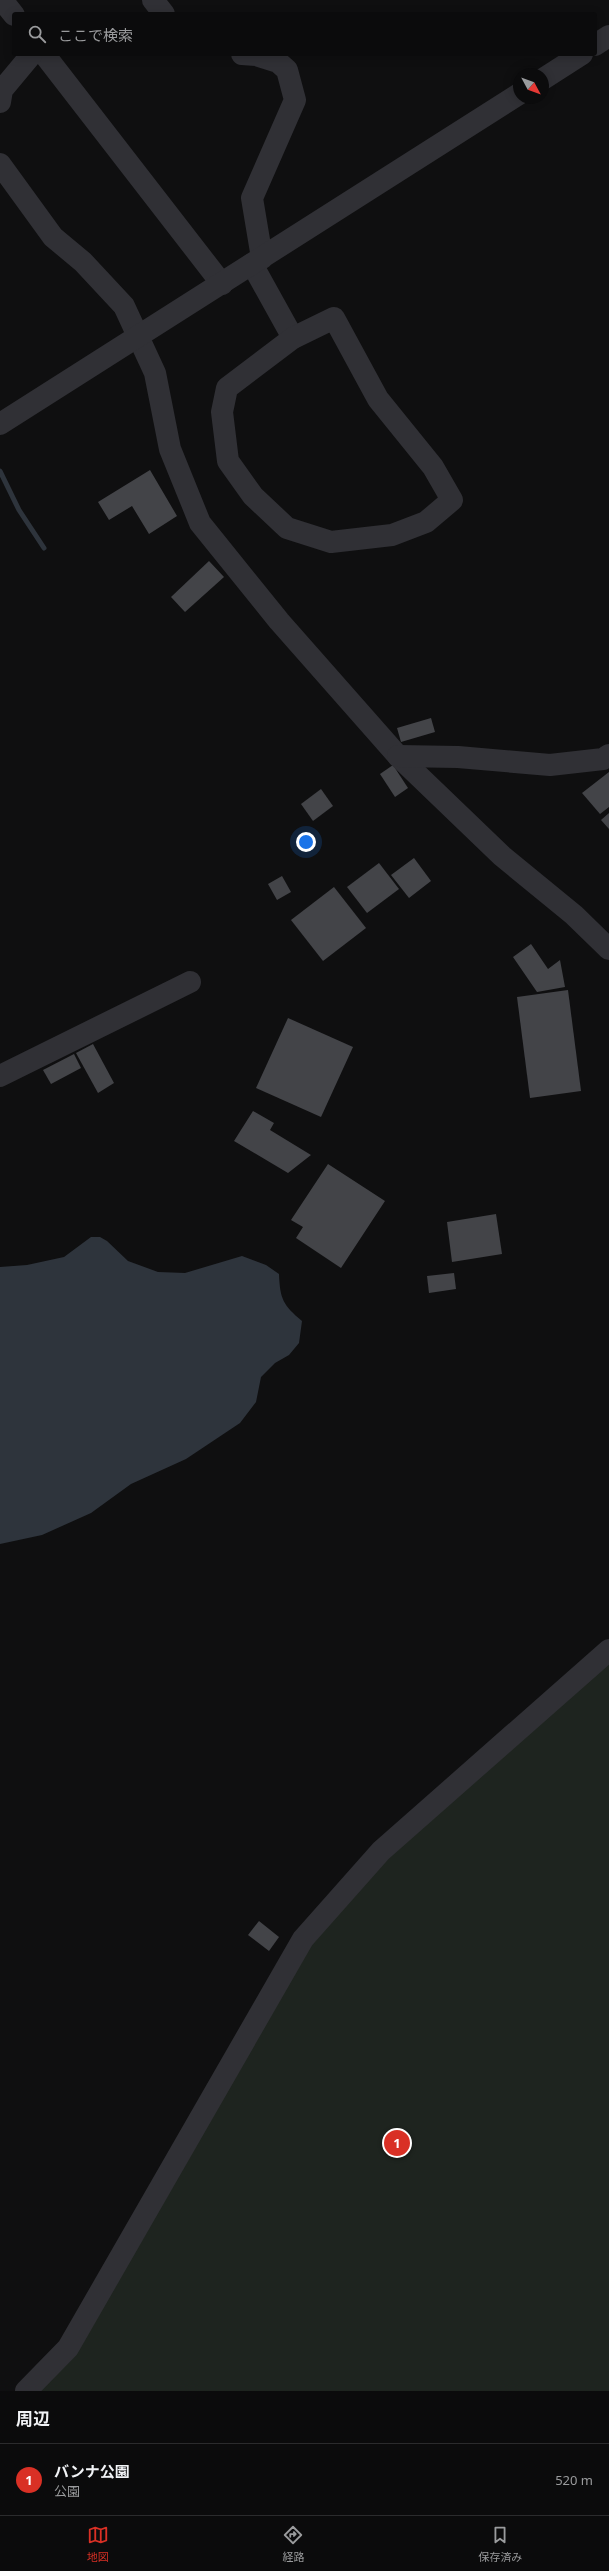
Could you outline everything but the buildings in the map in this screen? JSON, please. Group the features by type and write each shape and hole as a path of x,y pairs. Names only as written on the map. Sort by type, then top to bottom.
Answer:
{"street":[{"path":"2,0 12,12"},
{"path":"153,0 162,12"},
{"path":"597,44 609,36"},
{"path":"0,102 2,90 30,56"},
{"path":"46,56 222,284"},
{"path":"259,56 278,62 287,70 295,100 252,198 257,261 293,338"},
{"path":"549,75 579,56"},
{"path":"0,424 513,98"},
{"path":"0,164 53,237 83,262 124,306 155,373 170,449 200,523 279,621 398,756 502,856 574,915 609,949"},
{"path":"334,318 378,399 433,467 452,500 426,522 392,535 331,542 287,528 253,496 228,461 222,412 227,388 293,338 334,318"},
{"path":"398,756 458,757 550,765 603,759 609,755"},
{"path":"0,1076 190,982"},
{"path":"26,2391 68,2348 303,1939 381,1851 609,1650"}],"shaded area":[{"path":"91,1237 100,1237 107,1241 128,1261 158,1272 185,1273 242,1256 266,1265 279,1274 280,1290 284,1301 302,1321 299,1343 289,1355 275,1363 261,1377 256,1402 240,1423 186,1459 131,1484 91,1513 42,1535 0,1544 0,1267 27,1265 64,1257"},
{"path":"609,1650 609,2391 26,2391 68,2348 303,1939"}],"waterway":[{"path":"0,471 19,510 44,548"}],"place":[{"name":"バンナ公園","path":"397,2143"}]}
